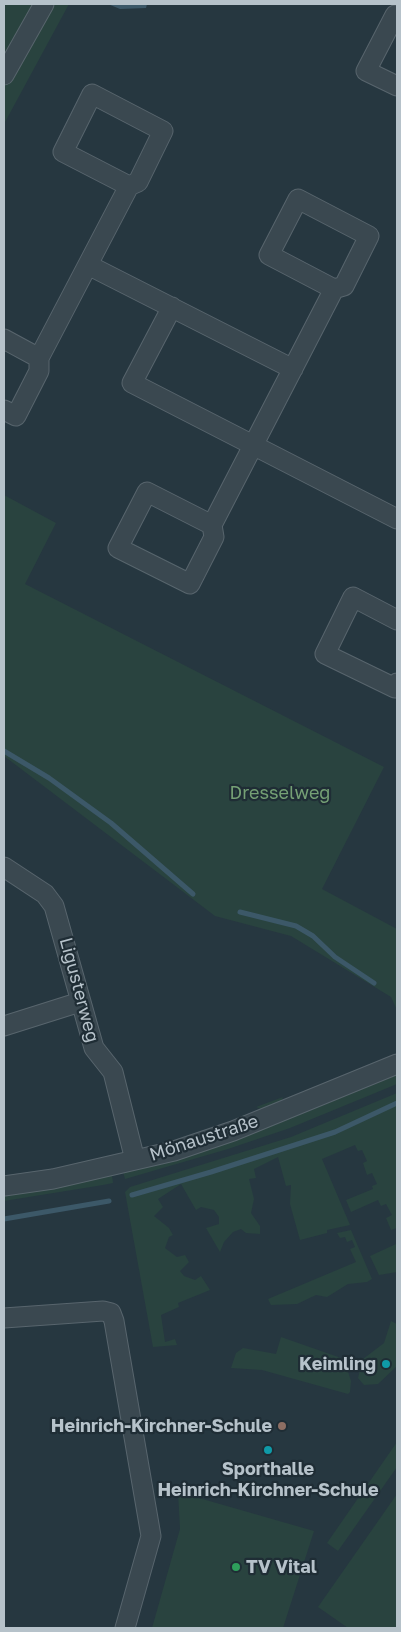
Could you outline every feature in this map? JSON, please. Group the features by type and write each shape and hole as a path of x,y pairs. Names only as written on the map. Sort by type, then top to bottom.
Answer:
{"street":[{"path":"4,75 44,4"},
{"path":"397,16 395,15 366,71 397,86"},
{"path":"4,410 16,416 39,371 39,358 129,186 138,182 163,130 92,94 63,152 129,186"},
{"path":"212,525 147,492 118,548 190,584 214,537 212,525 334,289 344,286 369,236 298,199 270,255 334,289"},
{"path":"88,266 293,369"},
{"path":"172,308 132,383 397,519"},
{"path":"4,339 39,358"},
{"path":"397,620 353,597 324,654 395,688 397,683"},
{"name":"Ligusterweg","path":"4,867 45,894 54,906 60,920 80,1002 94,1048 113,1072 134,1160"},
{"path":"4,1026 80,1002"},
{"name":"Mönaustraße","path":"4,1186 53,1179 174,1151 233,1131 397,1064"},
{"path":"4,1318 103,1311 111,1314 114,1321 151,1536 125,1628"}],"green space":[{"path":"4,4 69,4 4,124"},
{"name":"Dresselweg","path":"4,495 56,523 25,584 384,767 322,889 397,929 397,1010 391,997 291,936 215,916 4,756"},
{"path":"397,1075 397,1084 290,1128 228,1149 125,1179 123,1172 277,1124"},
{"path":"397,1093 397,1228 391,1230 386,1218 392,1215 386,1204 381,1206 378,1200 351,1212 346,1200 373,1189 372,1186 377,1184 372,1173 367,1175 363,1163 367,1161 362,1150 358,1151 355,1145 322,1159 350,1225 327,1230 327,1233 300,1240 290,1204 291,1185 286,1186 278,1157 254,1169 256,1178 249,1179 254,1199 251,1213 260,1226 260,1234 246,1233 241,1229 233,1232 224,1242 220,1252 206,1228 219,1224 219,1217 214,1210 201,1207 196,1210 181,1184 158,1199 163,1207 154,1216 169,1228 173,1235 169,1237 165,1248 177,1257 185,1255 189,1262 180,1271 184,1276 195,1280 201,1276 210,1290 178,1303 179,1307 161,1315 165,1342 175,1339 177,1345 153,1347 125,1192 130,1187 291,1137"},
{"path":"283,1097 280,1104 263,1110 256,1107"},
{"path":"112,1175 113,1183 4,1201 4,1193"},
{"path":"351,1230 372,1279 367,1282 348,1284 327,1297 316,1295 297,1304 271,1305 268,1299 356,1262 350,1249 355,1247 352,1240 347,1242 345,1237 340,1238 337,1233"},
{"path":"397,1241 397,1272 379,1275 370,1256 396,1244"},
{"path":"391,1321 397,1324 397,1366 378,1384 364,1385 358,1378 363,1359 384,1343"},
{"path":"281,1337 344,1359 351,1381 350,1392 348,1394 262,1370 231,1368 236,1353 243,1348 276,1354"},
{"path":"397,1442 397,1467 338,1551 327,1543"},
{"name":"TV Vital","path":"178,1492 314,1531 283,1628 152,1628 180,1529"},
{"path":"397,1494 397,1628 348,1628 318,1607"}],"water":[{"path":"108,4 147,4 146,8 120,9"}],"waterway":[{"path":"4,751 49,778 111,823 193,894"},
{"path":"240,912 296,926 313,936 335,957 374,983"},
{"path":"132,1195 335,1132 397,1103"},
{"path":"4,1219 109,1201"}],"place":[{"name":"Keimling","path":"386,1364"},
{"name":"Heinrich-Kirchner-Schule","path":"282,1426"},
{"name":"Sporthalle Heinrich-Kirchner-Schule","path":"268,1450"},
{"name":"TV Vital","path":"236,1567"}]}
